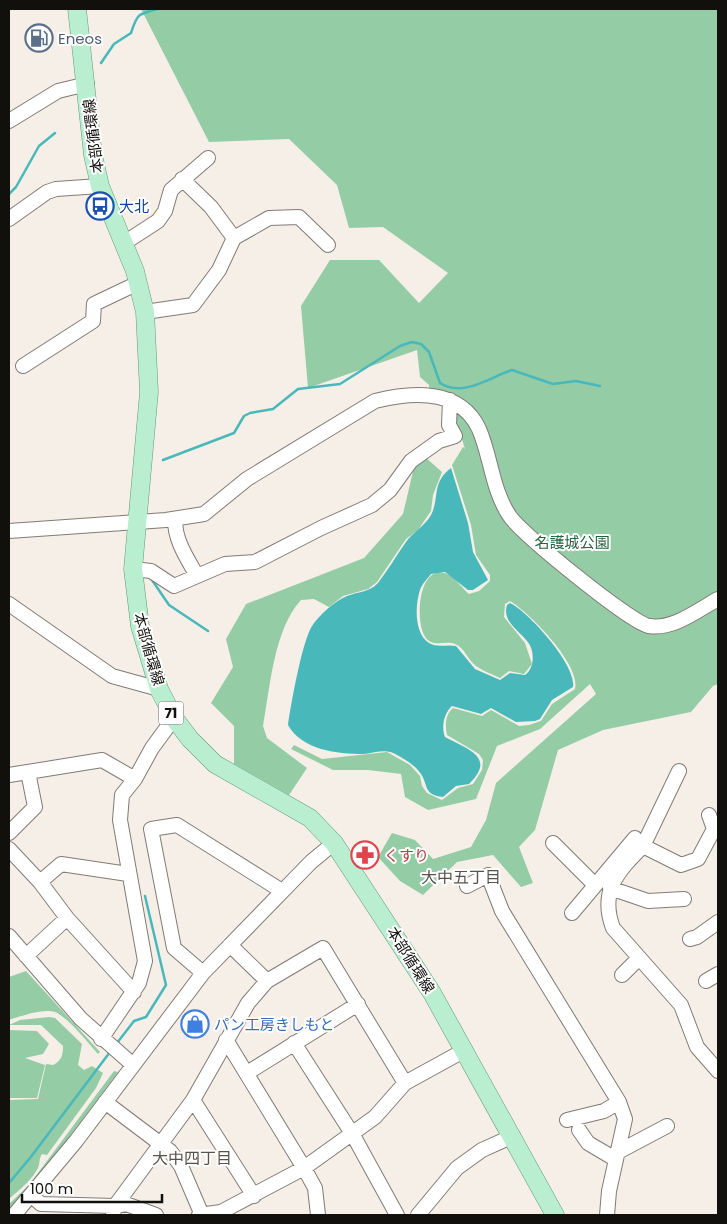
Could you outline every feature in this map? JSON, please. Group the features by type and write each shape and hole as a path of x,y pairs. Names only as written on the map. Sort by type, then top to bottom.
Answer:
{"main road":[{"name":"本部循環線","path":"77,9 87,84 93,155 100,186 124,243 138,283 145,312 149,392 133,570 140,626 159,689 174,718 190,739 215,764 310,818 334,843 427,985 513,1136 555,1215"}],"street":[{"path":"9,121 58,91 87,84"},
{"path":"124,243 158,221 165,212 171,190 182,178 208,158"},
{"path":"182,178 211,207 234,238"},
{"path":"9,219 47,192 56,189 100,186"},
{"path":"145,312 193,305 220,270 234,238 269,218 299,217 328,245"},
{"path":"23,366 93,321 94,304 138,283"},
{"path":"9,531 137,521 175,520 204,514 247,479 375,401 394,396 417,395 450,400 471,417 479,430 500,500 510,518 614,604 648,626 667,626 718,599"},
{"path":"133,570 151,571 174,586 225,564 255,562 321,528 372,505 390,490 411,461 439,441 455,436 450,425 450,400"},
{"path":"175,520 175,530 183,552 197,576"},
{"path":"9,604 112,676 159,689"},
{"path":"104,1041 140,983 145,961 128,874 120,820 122,795 135,779 152,748 174,718"},
{"path":"9,776 102,760 135,779"},
{"path":"572,913 594,884 615,862 639,842 679,771"},
{"path":"9,833 35,807 28,772"},
{"path":"639,842 681,865 698,859 716,829 709,816"},
{"path":"203,973 174,948 151,829 177,825 282,891"},
{"path":"14,1215 32,1196 105,1102 128,1061 203,973 315,858 334,843"},
{"path":"553,843 594,884"},
{"path":"9,849 40,882 67,918 134,992"},
{"path":"615,862 610,888 608,915 613,928 681,1005 697,1047 718,1071"},
{"path":"40,882 61,864 128,874"},
{"path":"467,886 488,875 502,911 619,1102 625,1119 616,1156 607,1215"},
{"path":"610,888 648,901 684,899"},
{"path":"26,956 67,918"},
{"path":"690,939 697,937 718,922"},
{"path":"9,936 60,997 104,1041 128,1061"},
{"path":"230,945 267,981"},
{"path":"114,1211 193,1100 248,1003 267,981 323,948 405,1083"},
{"path":"622,975 639,958"},
{"path":"247,1072 358,1004"},
{"path":"226,1040 247,1072 315,1188 318,1215"},
{"path":"294,1043 353,1135 397,1215"},
{"path":"105,1102 170,1151 181,1166 201,1215 222,1214 304,1168 353,1135 375,1117 405,1083 464,1050"},
{"path":"193,1100 254,1196"},
{"path":"566,1120 604,1112 619,1102"},
{"path":"616,1156 667,1126"},
{"path":"580,1130 588,1143 616,1156"},
{"path":"418,1215 457,1168 482,1150 513,1136"},
{"path":"32,1196 41,1204 114,1211 126,1204 156,1215"}],"green space":[{"name":"名護城公園","path":"141,9 718,9 718,684 713,686 691,712 603,730 558,750 535,830 519,847 533,883 521,887 493,855 457,862 423,895 400,881 378,857 392,833 415,840 433,859 471,847 486,820 496,783 596,694 590,684 540,729 497,746 476,799 428,810 405,797 401,774 368,770 333,770 291,749 294,745 322,759 387,752 410,765 420,776 422,786 427,793 442,800 458,788 473,784 482,770 483,760 479,754 447,735 446,720 453,708 482,716 491,710 519,726 529,725 541,721 552,704 575,689 575,679 570,667 552,640 529,616 510,601 505,604 504,617 525,643 532,664 524,674 509,671 500,678 476,666 464,651 455,644 430,642 424,635 421,627 420,605 422,593 431,576 439,573 449,575 469,594 479,591 490,581 490,575 476,555 471,525 452,465 463,447 465,449 454,414 429,390 429,385 420,377 417,350 308,388 301,306 330,260 379,260 419,303 448,273 383,227 349,228 337,185 289,139 209,142"},
{"path":"425,457 442,472 433,495 431,511 418,530 406,539 377,582 368,589 343,596 329,607 314,599 301,600 292,612 285,627 274,660 263,726 267,738 307,768 289,795 234,764 234,726 211,703 233,667 226,639 246,604 364,558 403,514 415,463"},
{"path":"26,971 100,1052 98,1054 72,1025 55,1012 38,1012 9,1020 9,977"},
{"path":"55,1018 82,1044 78,1065 84,1070 92,1066 103,1073 96,1088 47,1155 42,1154 34,1175 9,1199 9,1100 38,1099 46,1064 53,1065 60,1060 63,1046 41,1025 9,1025 20,1020"},
{"path":"9,1030 37,1031 49,1044 43,1054 25,1058 45,1065 37,1098 9,1098"},
{"path":"114,1071 118,1072 52,1160 9,1213 9,1204 29,1185"}],"water":[{"path":"451,468 468,523 473,552 488,580 473,590 468,590 445,572 431,574 422,586 418,596 417,619 424,639 429,643 439,646 456,646 475,669 500,680 510,673 525,675 531,668 533,654 530,645 509,621 506,611 507,605 510,603 539,628 560,654 568,666 573,687 552,700 540,719 535,721 516,722 491,708 481,714 452,706 444,720 443,729 445,737 476,755 480,760 480,767 477,775 469,784 456,786 443,797 429,792 421,774 416,768 393,753 385,751 354,754 321,749 302,740 288,725 304,645 312,626 337,601 367,590 378,583 409,539 431,515 434,509 438,485"}],"waterway":[{"path":"101,63 114,44 131,33 139,16 157,9"},
{"path":"9,194 16,187 39,146 55,133"},
{"path":"163,460 234,433 244,416 250,413 273,409 298,389 340,384 400,346 412,342 421,344 429,352 440,383 449,387 458,388 476,385 512,370 553,384 576,381 600,386"},
{"path":"152,580 169,605 208,631"},
{"path":"117,1043 134,1021 146,1017 166,985 145,896"},
{"path":"9,1183 110,1052"}],"place":[{"name":"Eneos","path":"39,38"},
{"name":"大北","path":"100,206"},
{"name":"くすり","path":"365,855"},
{"name":"パン工房きしもと","path":"195,1024"}],"district":[{"name":"大中五丁目","path":"461,877"},
{"name":"大中四丁目","path":"192,1158"}]}
